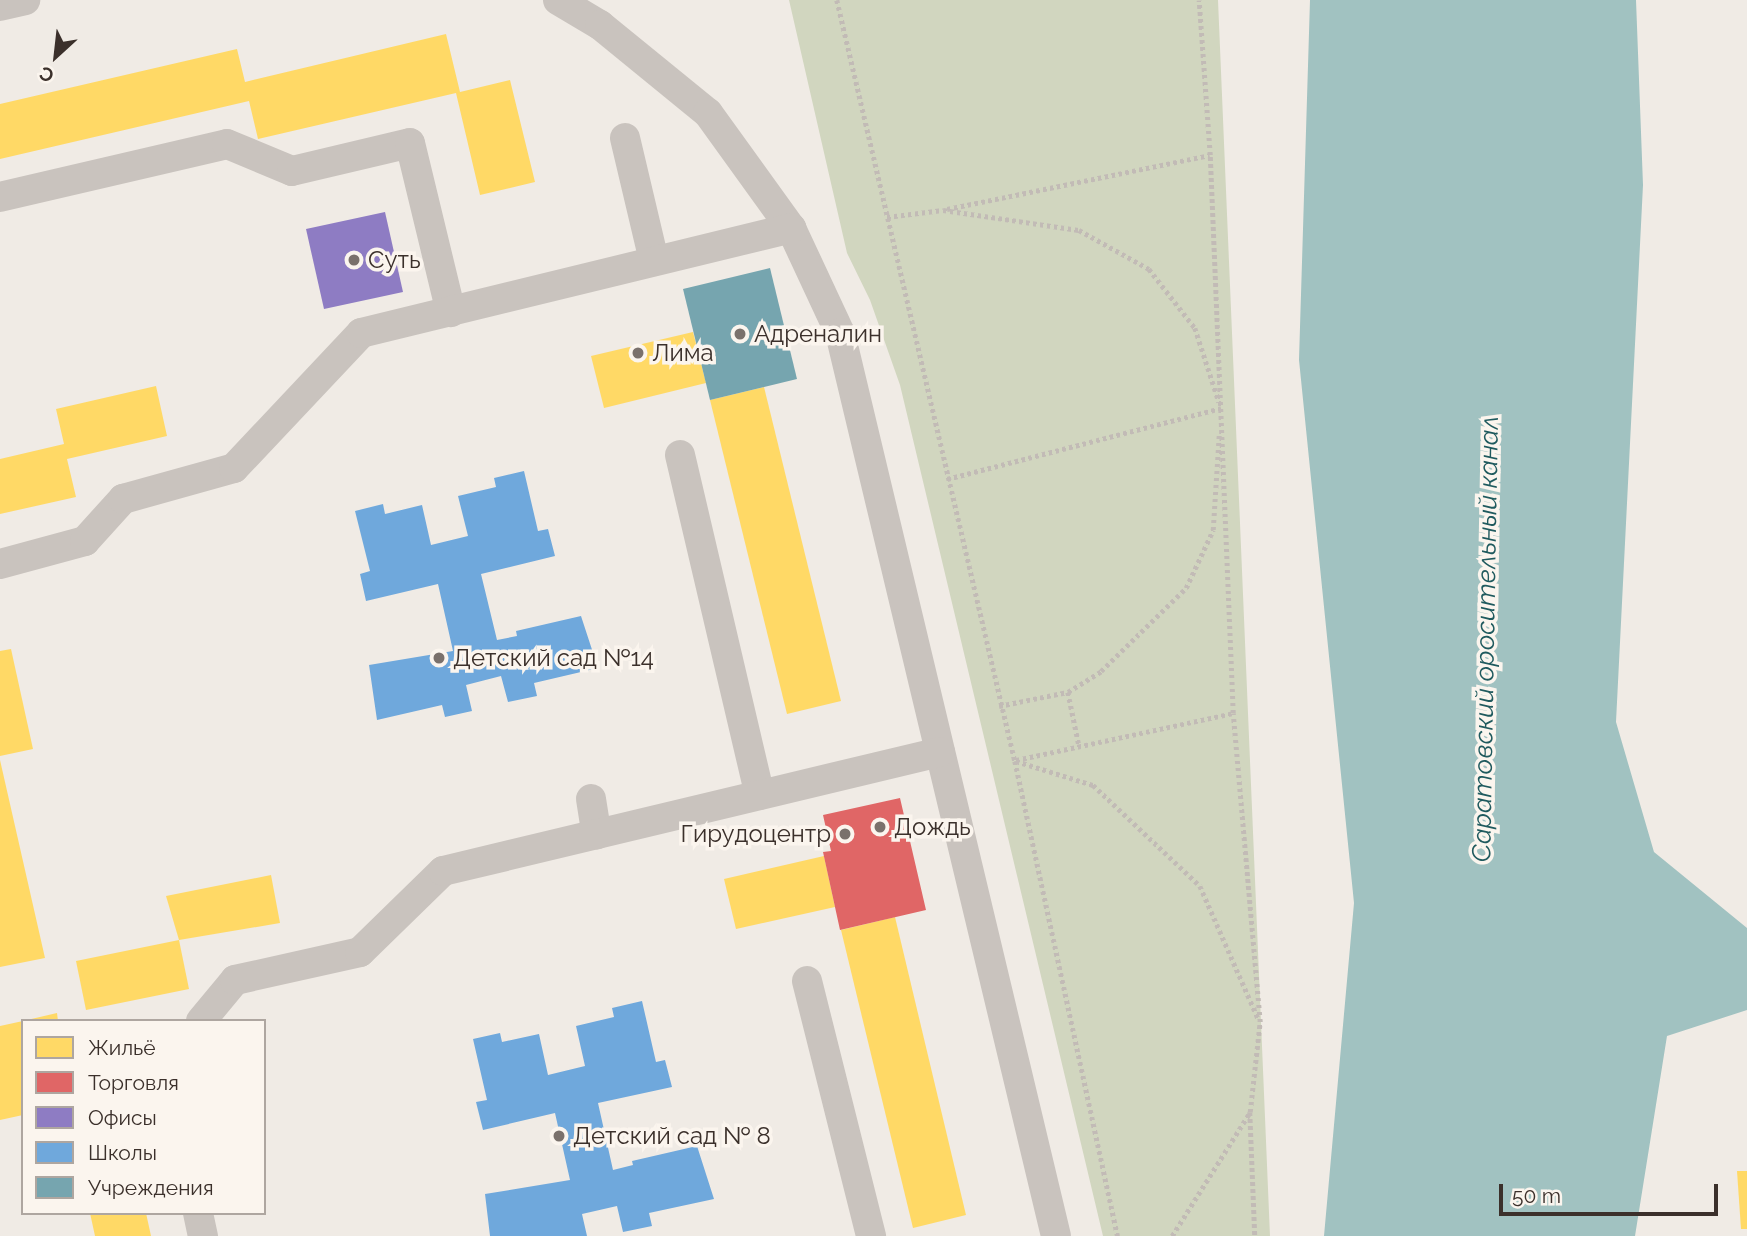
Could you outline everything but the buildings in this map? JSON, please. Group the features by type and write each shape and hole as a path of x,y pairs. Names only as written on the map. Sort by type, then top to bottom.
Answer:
{"street":[{"path":"0,6 25,0"},
{"path":"558,0 600,25 708,113 791,228 840,333 1056,1236"},
{"path":"625,138 654,261"},
{"path":"0,197 228,144 292,170 410,144 451,312"},
{"path":"0,564 85,541 123,499 234,468 361,334 791,228"},
{"path":"680,455 761,795"},
{"path":"203,1019 235,980 360,951 443,871 940,752"},
{"path":"591,799 597,835"},
{"path":"807,981 871,1236"},
{"path":"198,1215 203,1236"}],"path":[{"path":"838,0 999,706 1015,761 1118,1236"},
{"path":"1199,0 1210,155 1233,713 1260,1022 1250,1112 1255,1236"},
{"path":"887,217 943,210 1210,155"},
{"path":"943,210 1079,230 1149,269 1195,328 1221,408 1213,530 1186,588 1101,671 1068,692 999,706"},
{"path":"947,479 1221,408"},
{"path":"1068,692 1079,745"},
{"path":"1015,761 1233,713"},
{"path":"1015,761 1093,785 1200,886 1260,1022"},
{"path":"1172,1236 1250,1112"}],"green space":[{"path":"789,0 1218,0 1270,1236 1103,1236 900,385 870,300 847,253"}],"water":[{"name":"Саратовский оросительный канал","path":"1310,0 1636,0 1643,185 1616,722 1654,852 1747,928 1747,1010 1667,1036 1635,1236 1324,1236 1354,903 1299,360"}],"place":[{"name":"Суть","path":"354,260"},
{"name":"Адреналин","path":"740,334"},
{"name":"Лима","path":"638,353"},
{"name":"Детский сад №14","path":"439,658"},
{"name":"Дождь","path":"880,827"},
{"name":"Гирудоцентр","path":"845,834"},
{"name":"Детский сад № 8","path":"559,1136"}]}
